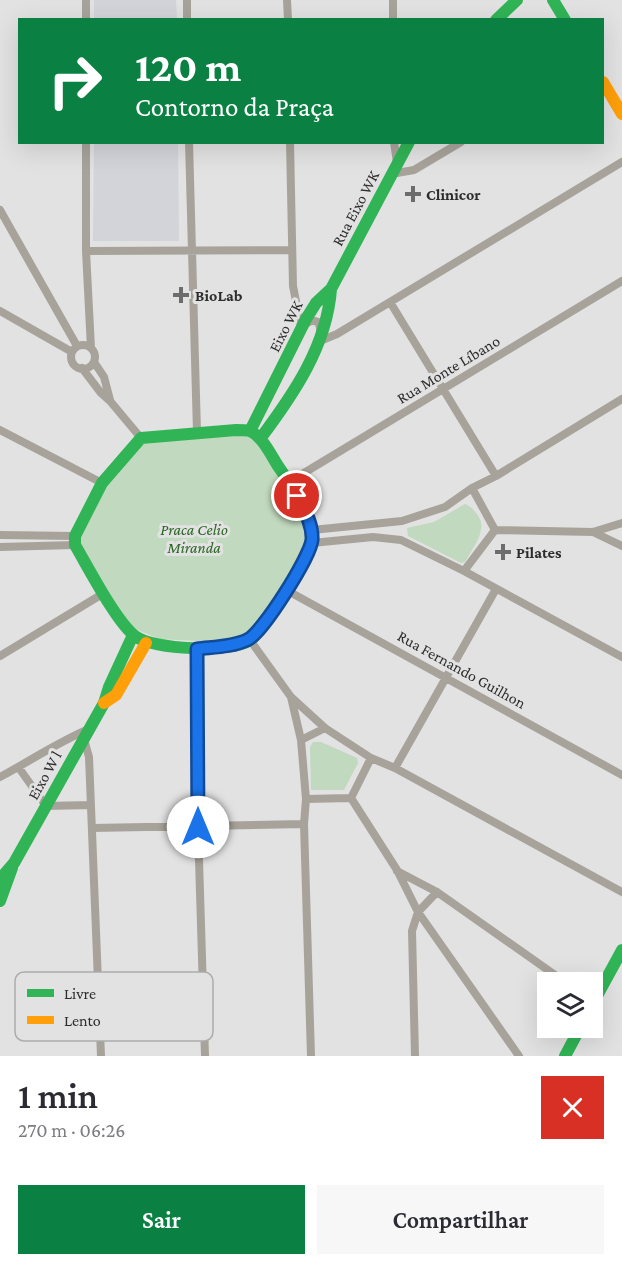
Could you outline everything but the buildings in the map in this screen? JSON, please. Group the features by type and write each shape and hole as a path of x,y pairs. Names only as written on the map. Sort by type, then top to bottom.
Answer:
{"street":[{"path":"86,0 86,18"},
{"path":"187,0 187,18"},
{"path":"287,0 288,18"},
{"path":"393,0 393,18"},
{"path":"498,18 518,0"},
{"path":"553,0 564,18"},
{"path":"604,84 622,114"},
{"path":"0,210 74,349 72,360 75,366 89,367 94,362 95,355 92,348 86,251 86,144"},
{"path":"189,144 197,432"},
{"path":"260,439 279,415 320,341 318,322 309,321 301,327 293,286 290,144"},
{"path":"394,144 394,168 414,170 458,144"},
{"name":"Rua Eixo WK","path":"331,289 408,144"},
{"path":"320,341 337,334 622,162"},
{"path":"86,251 291,250"},
{"name":"Rua Monte Líbano","path":"289,482 622,281"},
{"name":"Eixo WK","path":"250,431 301,327 319,298 331,289"},
{"name":"Eixo WK","path":"320,341 332,302 331,289"},
{"path":"390,302 496,476"},
{"path":"0,311 74,349 87,345 92,348"},
{"path":"94,362 104,377 110,400"},
{"path":"82,368 141,438"},
{"path":"312,536 402,521 445,507 472,488 496,476 622,399"},
{"path":"0,430 102,483"},
{"path":"250,431 260,439 305,510 312,536 306,558 288,591 250,640 228,646 197,649 146,643 133,635 120,619 75,541 102,483 141,438 197,432 250,431"},
{"path":"472,488 495,530"},
{"path":"401,540 399,531 402,521"},
{"path":"495,530 593,532 622,523"},
{"path":"464,571 495,530"},
{"path":"593,532 622,546"},
{"path":"0,536 75,541"},
{"path":"312,536 401,540 464,571 622,657"},
{"path":"0,547 75,541"},
{"path":"395,768 496,589"},
{"name":"Rua Fernando Guilhon","path":"288,591 622,775"},
{"path":"0,656 104,593"},
{"name":"Eixo W l","path":"0,901 14,863 104,703 133,635"},
{"path":"250,640 291,697 325,728 371,758 395,768 622,892"},
{"name":"Eixo W l","path":"104,703 116,695 146,643"},
{"path":"197,649 202,972"},
{"path":"291,697 302,740 306,799 304,824 311,1056"},
{"path":"302,740 325,728"},
{"path":"1,775 19,768 63,740 87,734 98,972"},
{"path":"351,798 371,758"},
{"path":"19,768 46,806 91,805"},
{"path":"306,799 351,798"},
{"path":"351,798 397,870 418,912 519,1056"},
{"path":"92,828 304,824"},
{"name":"Eixo W l","path":"0,879 14,863"},
{"path":"397,870 437,892 552,972"},
{"path":"415,1056 412,931 418,912 437,892"},
{"path":"603,985 622,950"},
{"path":"565,1056 575,1038"},
{"path":"100,1041 101,1056"},
{"path":"204,1041 204,1056"}],"shaded area":[{"path":"94,0 176,0 177,18 94,18"},
{"path":"94,144 178,144 179,241 93,241"}],"green space":[{"name":"Praca Celio Miranda","path":"254,434 310,530 304,557 250,636 230,640 159,639 131,627 76,539 104,484 142,439"},
{"path":"465,504 471,507 480,519 481,531 465,562 461,563 408,536 407,528 434,522"},
{"path":"313,742 321,742 357,758 358,763 344,790 311,790 310,747"}],"traffic: fast":[{"path":"498,18 517,0"},
{"path":"553,0 564,18"},
{"path":"250,431 306,319 316,303 331,289 408,144"},
{"path":"260,439 296,387 315,350 323,330 331,289"},
{"path":"236,430 250,431 258,437 298,497 307,513 312,530 308,553 285,593 250,640 227,647 210,648 174,647 144,641 128,629 112,607 75,545 75,536 102,483 141,438 236,430"},
{"path":"0,879 14,863 104,703 133,635"},
{"path":"0,901 12,868"},
{"path":"603,985 622,950"},
{"path":"565,1056 575,1038"}],"traffic: slow":[{"path":"604,84 622,114"},
{"path":"104,703 116,695 146,643"}],"place":[{"name":"Clinicor","path":"413,194"},
{"name":"BioLab","path":"181,295"},
{"name":"Pilates","path":"503,552"}],"route":[{"path":"198,827 197,649 228,646 250,640 288,591 312,543 312,530 297,496"}]}
